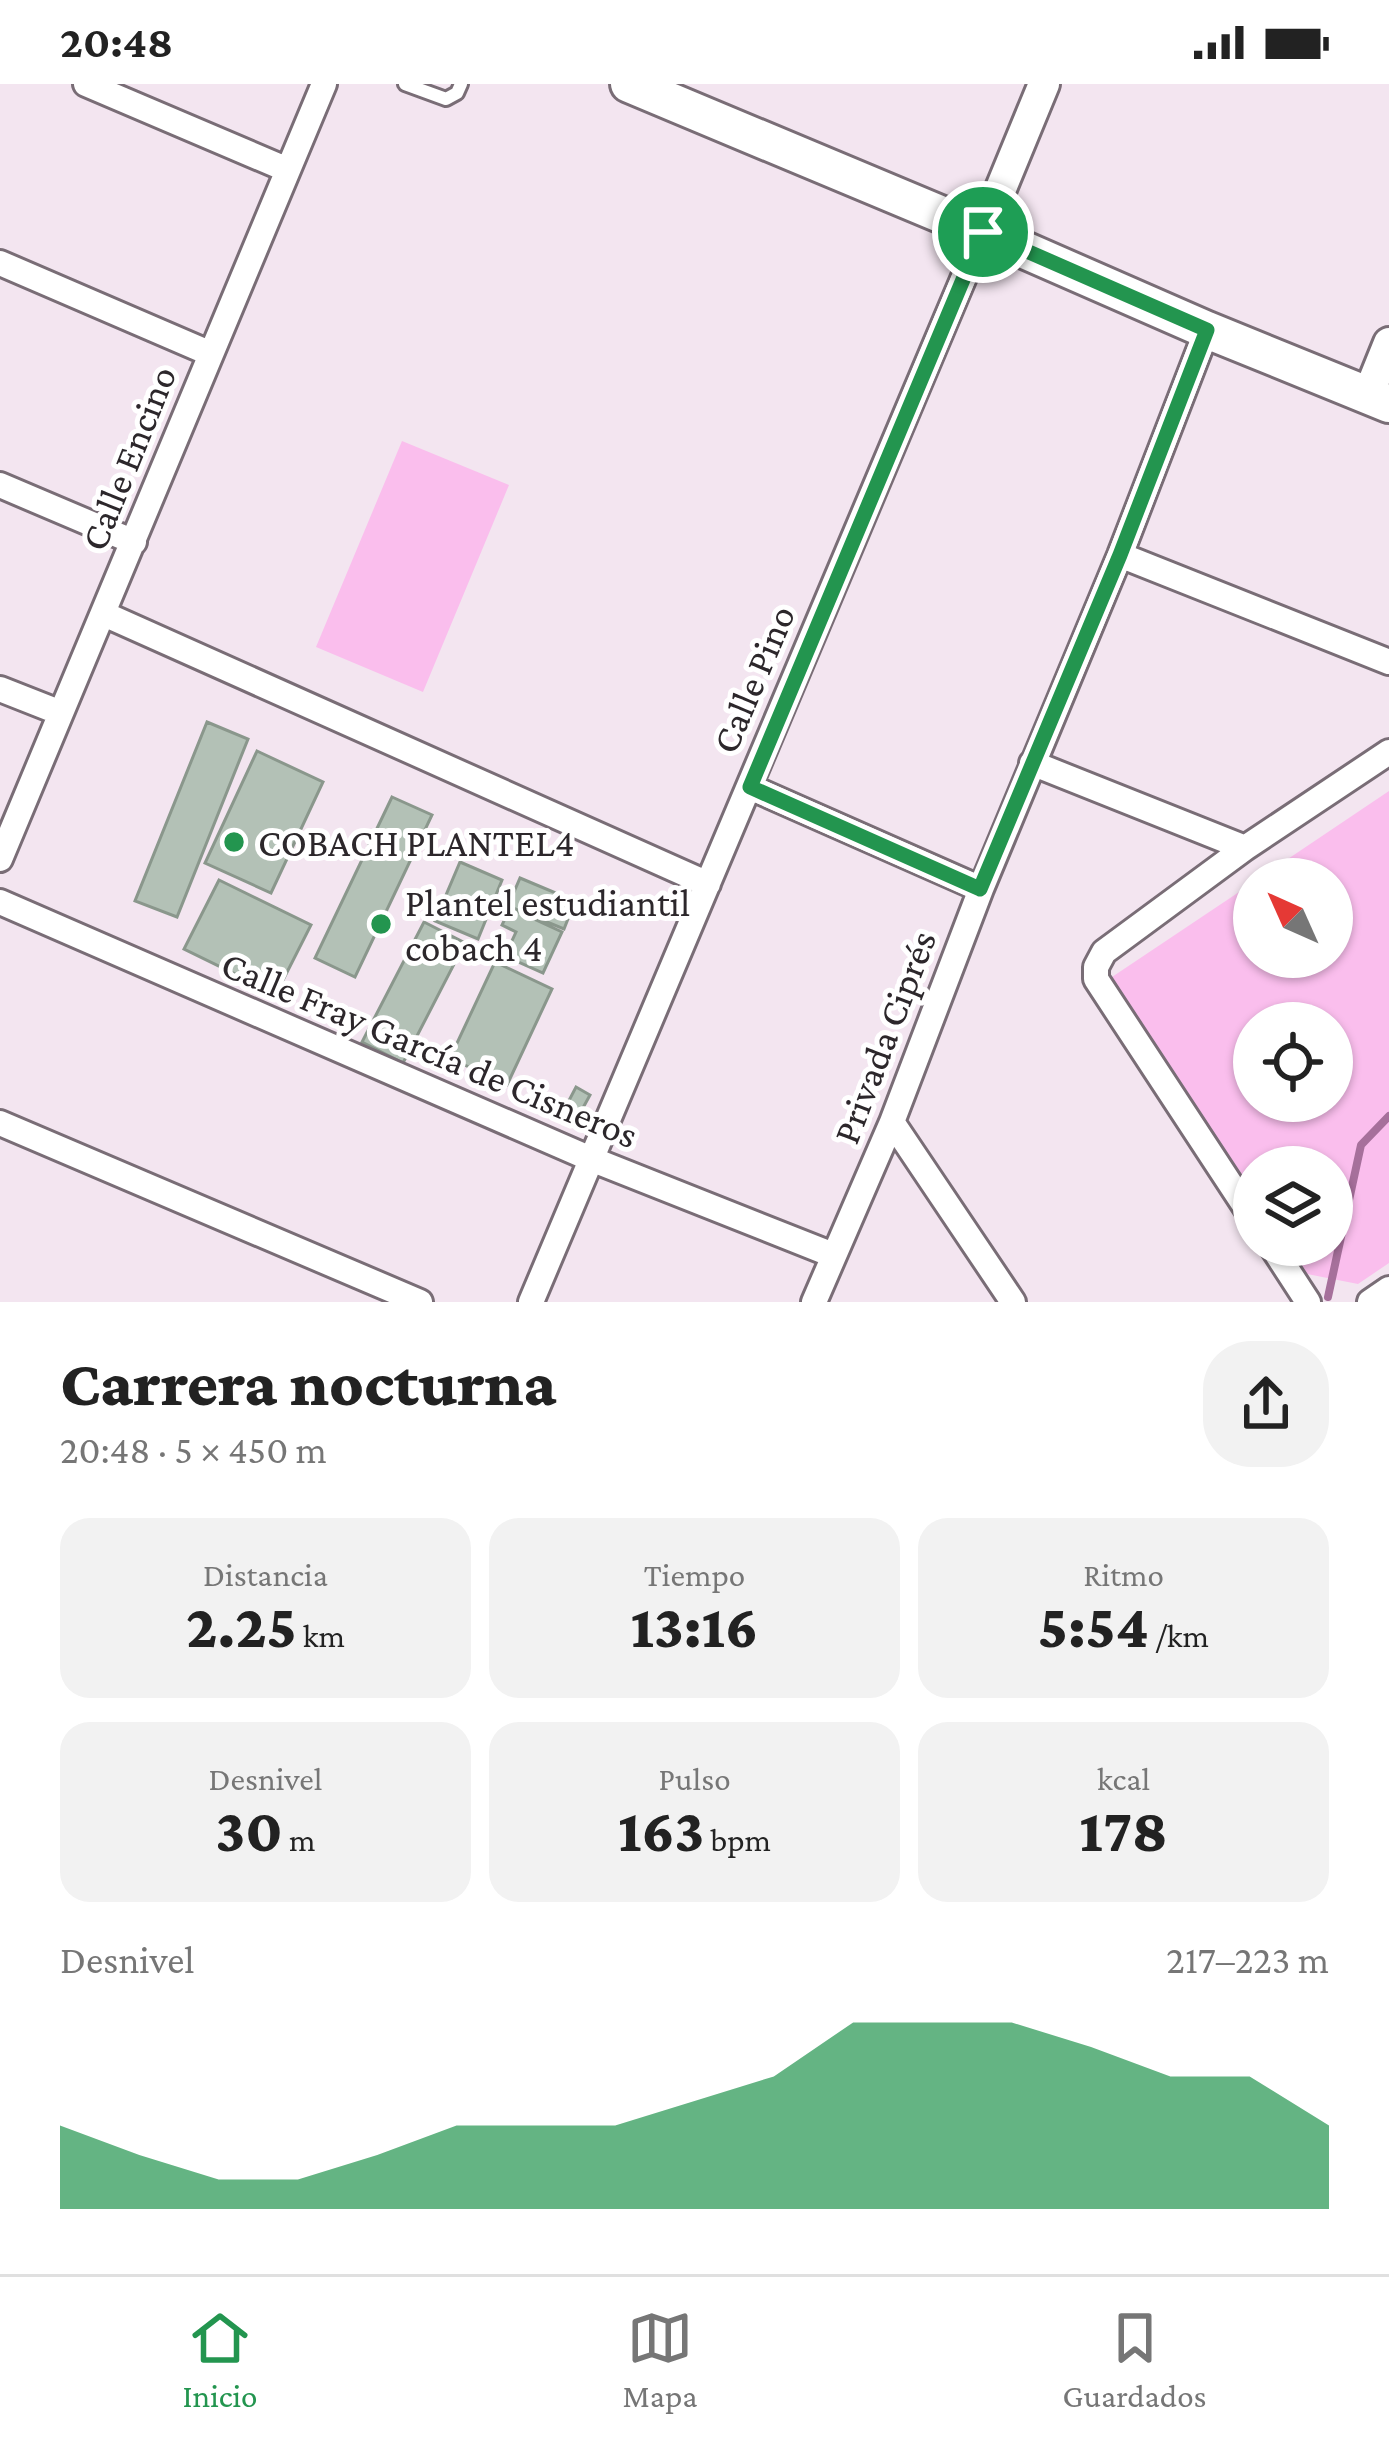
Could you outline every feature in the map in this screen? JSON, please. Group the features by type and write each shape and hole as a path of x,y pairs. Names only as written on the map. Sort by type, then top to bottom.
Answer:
{"main road":[{"path":"629,84 1378,400"}],"street":[{"path":"86,84 288,170"},
{"name":"Calle Encino","path":"0,859 324,84"},
{"name":"Calle Pino","path":"531,1302 1045,84"},
{"path":"0,263 209,353"},
{"name":"Privada Ciprés","path":"814,1302 892,1122 980,889 1120,555 1207,330"},
{"path":"1378,400 1389,343"},
{"path":"0,485 134,542"},
{"path":"1120,555 1389,662"},
{"path":"104,614 708,884"},
{"path":"0,688 61,713"},
{"path":"1233,1188 1096,979 1096,967 1104,952 1245,848 1389,752"},
{"path":"1032,763 1245,848"},
{"path":"750,787 980,889"},
{"name":"Calle Fray García de Cisneros","path":"0,902 591,1159 833,1255"},
{"path":"892,1122 1013,1302"},
{"path":"0,1123 420,1302"},
{"path":"1284,1266 1308,1302"},
{"path":"1370,1302 1389,1289"}],"lane":[{"path":"405,84 446,99 461,84"}],"shaded area":[{"path":"402,441 509,485 423,692 316,647"},
{"path":"1389,791 1389,1263 1358,1284 1297,1272 1293,1266 1353,1266 1353,1146 1233,1146 1233,1172 1109,979 1233,896 1233,978 1353,978 1353,858 1289,858"}],"building":[{"path":"207,722 248,739 177,917 135,901"},
{"path":"257,751 323,782 271,893 205,863"},
{"path":"392,797 432,815 355,977 315,958"},
{"path":"460,862 502,880 478,939 435,921"},
{"path":"520,878 575,901 564,929 508,906"},
{"path":"219,880 311,925 276,994 184,949"},
{"path":"510,908 562,932 543,973 505,956 516,932 502,925"},
{"path":"424,922 465,943 403,1063 362,1042"},
{"path":"495,962 552,989 507,1085 450,1058"},
{"path":"576,1087 590,1095 578,1117 564,1110"}],"waterway":[{"path":"1328,1297 1361,1145 1389,1116"}],"place":[{"name":"COBACH PLANTEL4","path":"234,842"},
{"name":"Plantel estudiantil cobach 4","path":"381,924"}],"route":[{"path":"983,232 1207,330 1120,555 980,889 750,787 983,232"}]}
